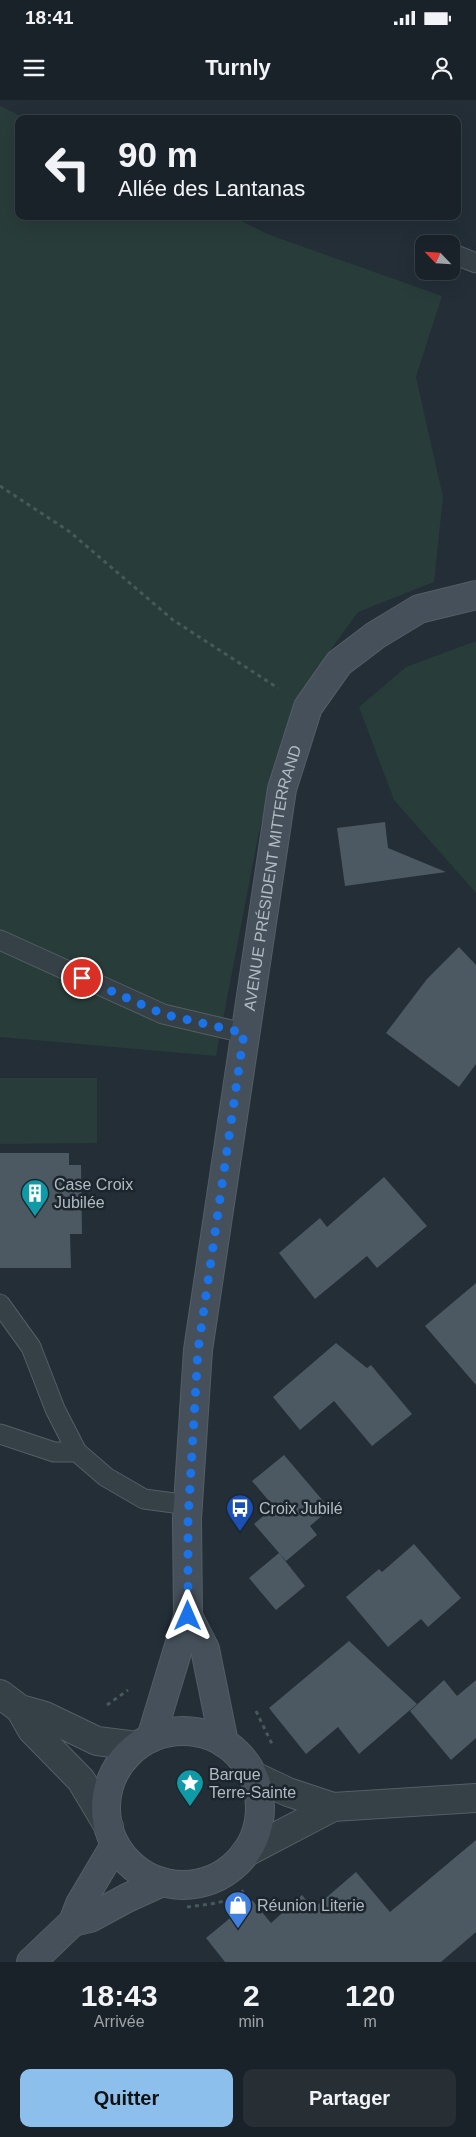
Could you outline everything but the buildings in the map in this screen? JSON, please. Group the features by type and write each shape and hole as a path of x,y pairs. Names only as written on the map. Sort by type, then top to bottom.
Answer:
{"main road":[{"name":"AVENUE PRÉSIDENT MITTERRAND","path":"144,1742 188,1616 189,1505 198,1350 282,789 308,707 339,663 376,634 418,609 476,595"},
{"name":"AVENUE PRÉSIDENT MITTERRAND","path":"188,1616 205,1649 224,1743"},
{"path":"188,1731 207,1734 224,1743 242,1757 254,1776 260,1802 257,1828 245,1852 229,1869 208,1881 185,1885 162,1882 144,1874 127,1862 112,1836 106,1804 111,1782 121,1762 144,1742 170,1732 188,1731"},
{"path":"31,1962 73,1922 112,1836"},
{"path":"73,1922 90,1918 162,1882"}],"street":[{"path":"10,1701 97,1741 144,1742"},
{"path":"10,1701 32,1730 81,1780 112,1836"},
{"path":"254,1776 288,1792 333,1807 476,1798"},
{"path":"245,1852 333,1807"}],"lane":[{"path":"460,257 476,263"},
{"path":"0,940 163,1014 244,1033"},
{"path":"0,1304 31,1347 55,1409 77,1452 106,1477 144,1499 189,1505"},
{"path":"0,1434 54,1452 77,1452"}],"path":[{"path":"0,486 70,532 173,620 308,707"},
{"path":"99,1705 107,1706 129,1689"},
{"path":"253,1705 275,1748"},
{"path":"178,1908 222,1903 242,1893 248,1886"}],"green space":[{"path":"0,106 19,115 15,115 15,220 239,220 270,235 442,296 416,377 443,497 434,582 358,612 295,699 259,832 216,1056 0,1037"},
{"path":"476,641 476,893 394,800 359,707 406,667"},
{"path":"0,1078 97,1078 97,1143 0,1144"}],"place":[{"name":"Case Croix Jubilée","path":"35,1217"},
{"name":"Croix Jubilé","path":"240,1532"},
{"name":"Barque Terre-Sainte","path":"190,1807"},
{"name":"Réunion Literie","path":"238,1929"}],"route":[{"path":"82,978 163,1014 196,1020 244,1033 198,1350 188,1520 188,1616"}]}
